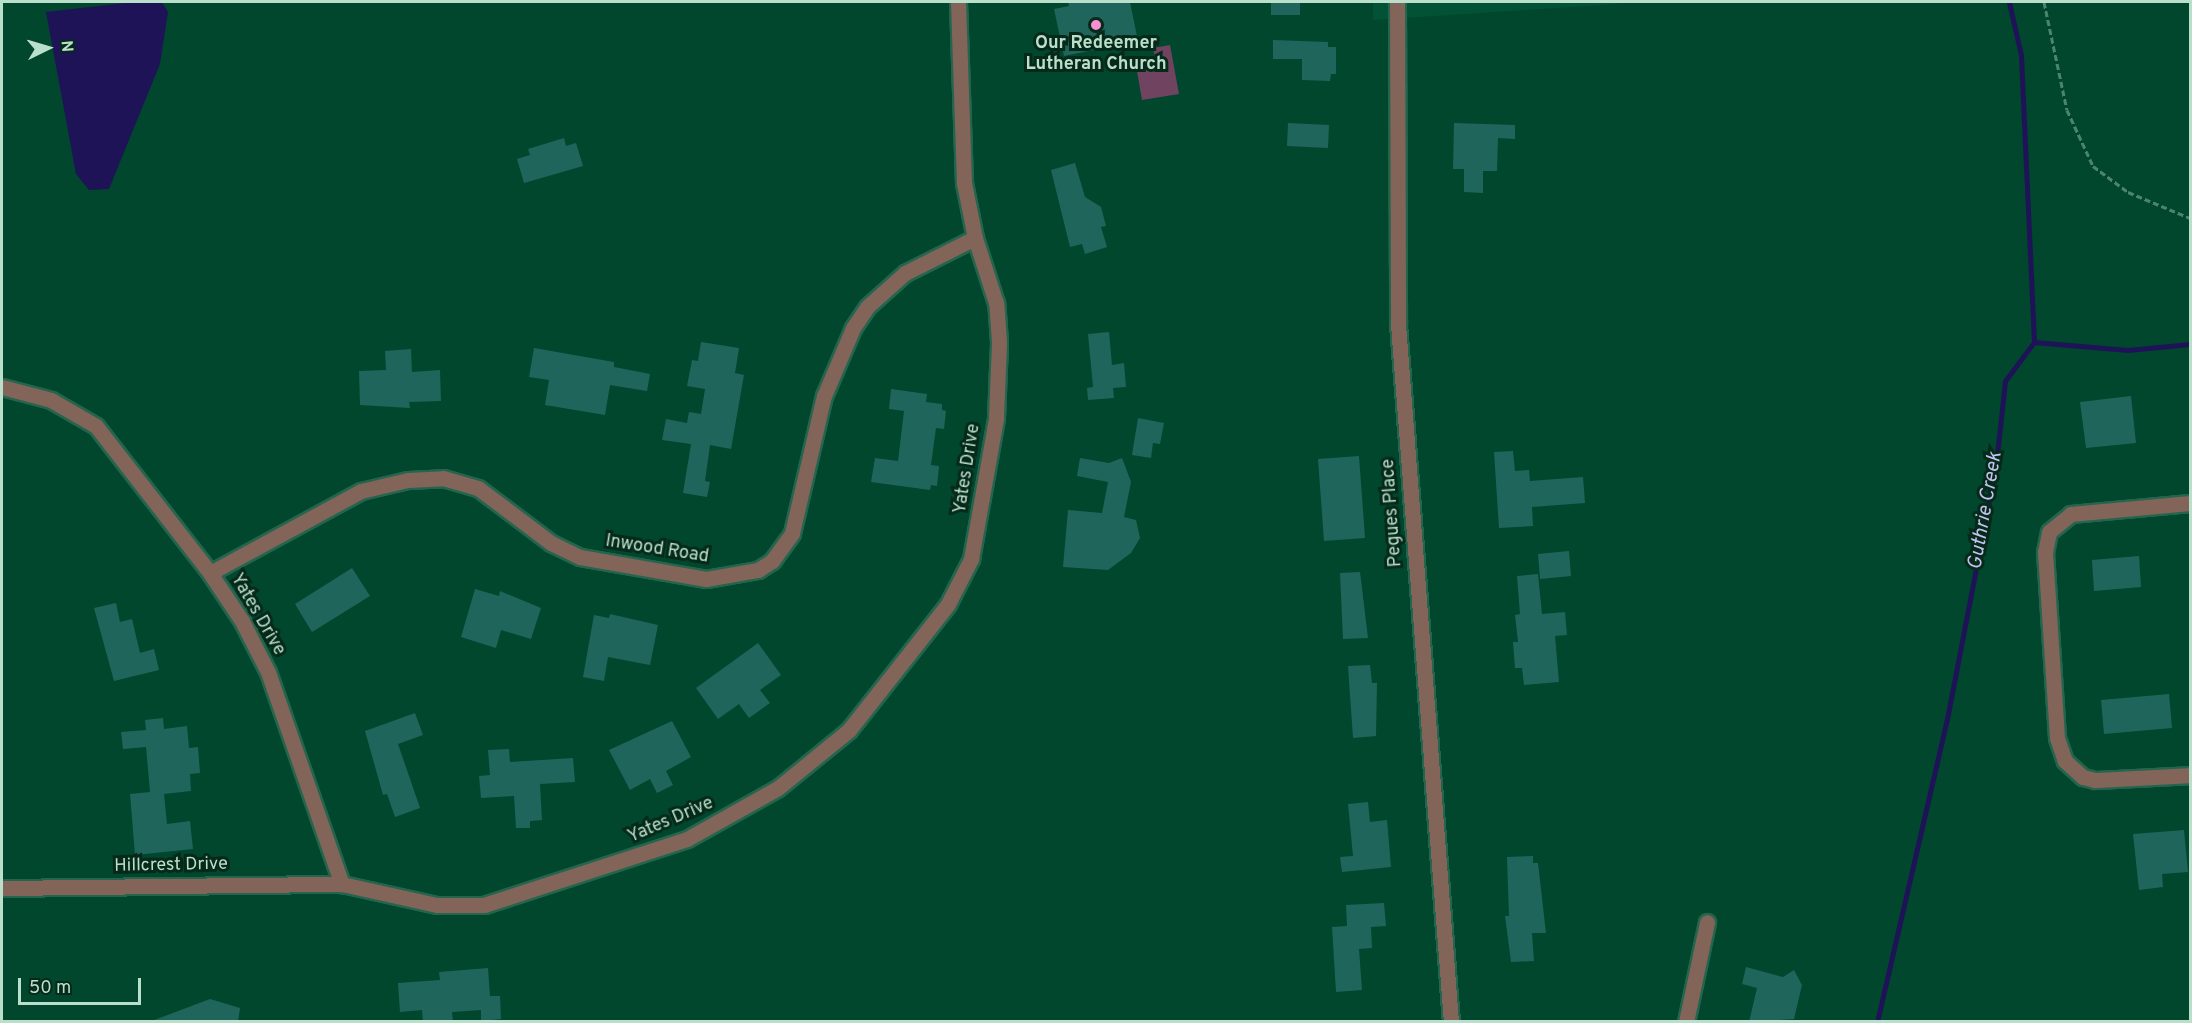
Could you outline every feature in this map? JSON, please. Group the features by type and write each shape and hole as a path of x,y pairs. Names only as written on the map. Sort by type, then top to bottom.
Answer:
{"street":[{"name":"Yates Drive","path":"2,387 51,400 96,426 210,573 242,621 268,672 342,884 453,906 484,905 537,891 710,828 778,788 849,730 948,604 971,559 996,418 999,368 996,303 975,238 964,183 958,2"},
{"name":"Pegues Place","path":"1397,2 1398,324 1451,1022"},
{"name":"Inwood Road","path":"210,573 361,491 408,480 443,478 478,488 551,543 580,557 706,579 758,570 772,561 792,533 824,396 853,328 867,307 905,273 975,238"},
{"path":"2190,503 2085,511 2054,525 2045,540 2057,738 2072,770 2095,780 2190,775"},
{"name":"Hillcrest Drive","path":"2,888 342,884"},
{"path":"1686,1022 1707,922"}],"path":[{"path":"2044,2 2067,110 2093,166 2128,192 2190,218"}],"shaded area":[{"path":"134,2 162,2 168,12 160,64 109,189 89,190 76,174 46,12"},
{"path":"1373,2 1617,2 1617,4 1373,20"},
{"path":"1170,45 1179,94 1142,100 1137,71 1157,67 1153,48"}],"building":[{"name":"Our Redeemer Lutheran Church","path":"1068,2 1130,2 1138,41 1064,56 1054,9 1069,6"},
{"path":"1271,2 1300,2 1300,15 1271,15"},
{"path":"1273,40 1328,42 1328,47 1336,47 1336,74 1331,74 1330,81 1302,80 1302,59 1273,59"},
{"path":"1288,123 1329,125 1328,148 1287,146"},
{"path":"1454,123 1515,125 1515,139 1498,138 1497,171 1483,171 1483,193 1464,192 1464,169 1453,169"},
{"path":"564,138 566,146 576,143 583,166 524,183 517,159 530,155 528,149"},
{"path":"1075,163 1085,197 1101,207 1106,226 1101,227 1107,247 1085,254 1082,244 1070,247 1051,170"},
{"path":"1109,332 1112,365 1124,363 1126,387 1113,388 1114,398 1088,400 1087,388 1093,387 1088,334"},
{"path":"701,342 739,348 735,373 744,375 731,449 710,445 705,481 710,482 707,497 683,493 691,444 662,440 666,419 687,423 689,412 701,414 705,389 687,386 692,360 698,361"},
{"path":"534,348 614,362 614,367 650,374 647,391 610,385 605,415 545,405 549,380 529,377"},
{"path":"411,349 412,372 440,370 441,401 409,402 410,408 360,405 359,371 386,370 385,351"},
{"path":"891,389 927,394 926,402 942,404 942,410 946,411 944,429 936,428 931,465 939,466 937,486 931,485 930,490 871,482 875,458 898,461 904,411 889,409"},
{"path":"2131,396 2136,443 2086,448 2080,402"},
{"path":"1138,418 1164,423 1160,444 1153,443 1151,458 1132,455"},
{"path":"1513,451 1515,471 1529,470 1530,481 1583,477 1585,503 1532,507 1533,526 1499,528 1494,452"},
{"path":"1359,456 1365,538 1324,541 1318,459"},
{"path":"1080,458 1109,463 1122,458 1131,482 1124,517 1136,520 1140,538 1131,553 1108,570 1063,567 1068,510 1102,513 1108,482 1077,476"},
{"path":"1569,551 1571,576 1540,579 1538,554"},
{"path":"2139,556 2141,587 2094,591 2092,560"},
{"path":"352,568 370,596 312,632 295,604"},
{"path":"1360,572 1368,638 1343,639 1340,573"},
{"path":"1538,574 1542,614 1565,612 1567,635 1555,636 1559,682 1524,685 1522,668 1515,668 1513,642 1518,642 1515,615 1520,614 1517,576"},
{"path":"475,589 499,596 500,591 541,608 531,639 501,630 496,648 461,637"},
{"path":"116,603 120,622 132,619 140,653 154,649 159,670 114,681 94,608"},
{"path":"610,614 658,625 650,665 608,657 604,681 583,677 594,615 609,618"},
{"path":"758,643 781,675 760,690 770,703 749,718 739,704 718,719 696,688"},
{"path":"1370,665 1372,683 1377,683 1376,736 1353,738 1348,666"},
{"path":"2169,694 2172,728 2104,734 2101,700"},
{"path":"415,713 423,735 398,744 420,808 395,817 387,794 383,795 365,731"},
{"path":"163,718 164,729 187,726 189,748 198,747 200,773 190,774 191,791 164,794 167,824 190,821 193,849 135,855 130,794 150,792 146,747 123,749 121,732 146,730 145,720"},
{"path":"672,721 691,757 666,771 673,785 657,793 650,779 630,790 609,750"},
{"path":"509,749 510,762 573,758 575,782 540,784 542,820 530,821 530,828 516,828 514,796 481,798 479,776 490,775 488,750"},
{"path":"1368,802 1370,822 1387,820 1391,867 1342,872 1340,857 1353,856 1348,804"},
{"path":"2184,830 2188,872 2162,874 2163,887 2139,890 2133,834"},
{"path":"1533,856 1533,863 1538,863 1546,933 1532,933 1534,961 1511,962 1505,916 1509,916 1507,857"},
{"path":"1384,903 1386,926 1371,927 1372,948 1359,949 1362,990 1336,992 1332,927 1347,926 1346,905"},
{"path":"1746,967 1783,977 1794,970 1802,985 1794,1019 1749,1022 1757,988 1742,984"},
{"path":"488,968 490,996 500,996 501,1019 481,1021 481,1010 452,1012 453,1022 423,1022 422,1010 400,1012 398,983 440,980 439,972"},
{"path":"210,999 240,1008 238,1022 149,1022"}],"waterway":[{"name":"Guthrie Creek","path":"1877,1022 1947,719 1996,464 2005,381 2034,342 2021,55 2009,2"},
{"path":"2034,342 2128,350 2190,344"}],"place":[{"name":"Our Redeemer Lutheran Church","path":"1096,25"}]}
